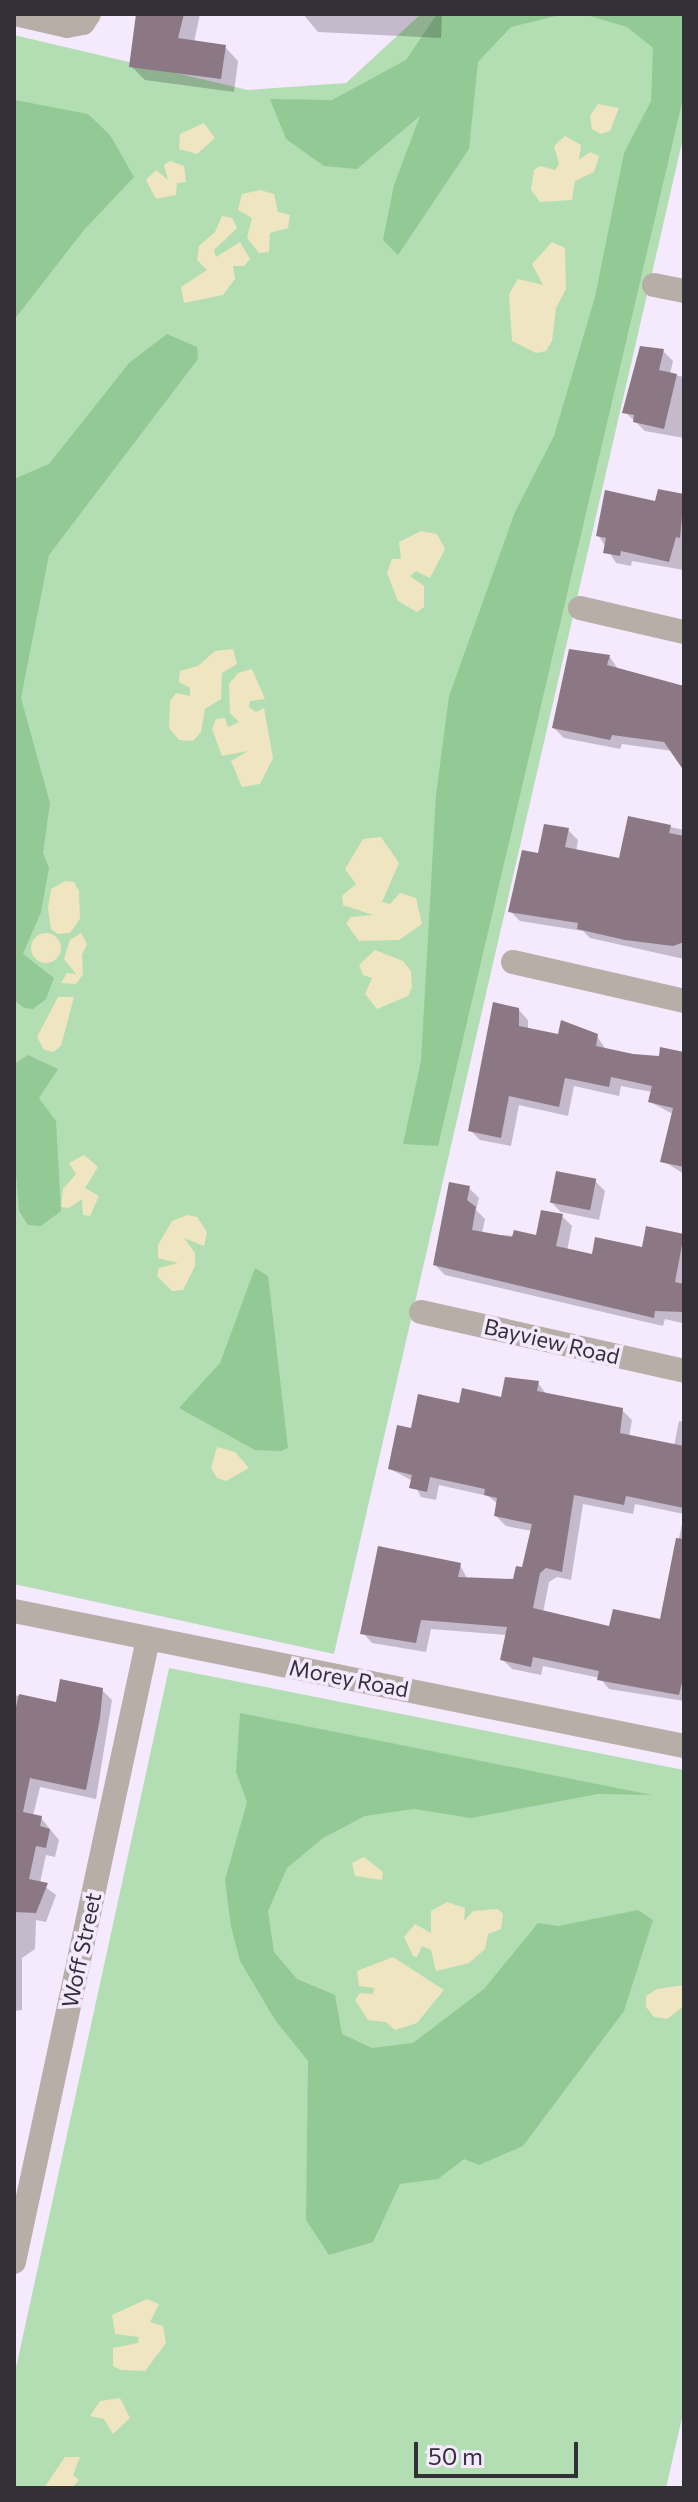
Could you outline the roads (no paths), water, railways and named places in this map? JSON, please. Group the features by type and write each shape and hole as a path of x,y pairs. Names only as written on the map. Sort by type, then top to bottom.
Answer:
{"street":[{"path":"15,14 67,26 83,23 89,14"},
{"path":"654,285 684,291"},
{"path":"580,608 684,632"},
{"path":"513,962 684,1001"},
{"name":"Bayview Road","path":"421,1312 684,1371"},
{"name":"Morey Road","path":"14,1611 684,1746"},
{"name":"Woff Street","path":"14,2262 148,1639"}]}
